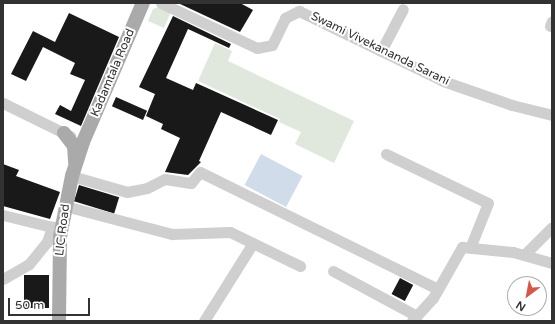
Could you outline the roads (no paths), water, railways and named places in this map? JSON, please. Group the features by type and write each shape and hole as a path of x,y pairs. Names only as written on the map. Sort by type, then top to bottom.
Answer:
{"main road":[{"name":"Kadamtala Road","path":"83,142 143,3"},
{"path":"64,133 74,146 73,170"},
{"name":"LIC Road","path":"60,321 57,226 65,206 73,170 83,142"}],"street":[{"name":"Swami Vivekananda Sarani","path":"161,3 257,48 272,45 286,18 299,11 443,81 512,105 552,115"},
{"path":"382,51 402,9"},
{"path":"3,103 83,142"},
{"path":"386,154 488,203 470,248"},
{"path":"73,170 127,192 147,188 165,179 191,183 200,172 438,289"},
{"path":"65,206 172,234 193,235 221,231 230,232 300,266"},
{"path":"3,215 57,226 47,242 29,264 3,280"},
{"path":"525,254 552,227"},
{"path":"204,321 252,243"},
{"path":"333,272 415,319 438,289 460,248 525,254 552,263"}],"water":[{"path":"261,154 302,176 286,207 245,185"}]}
